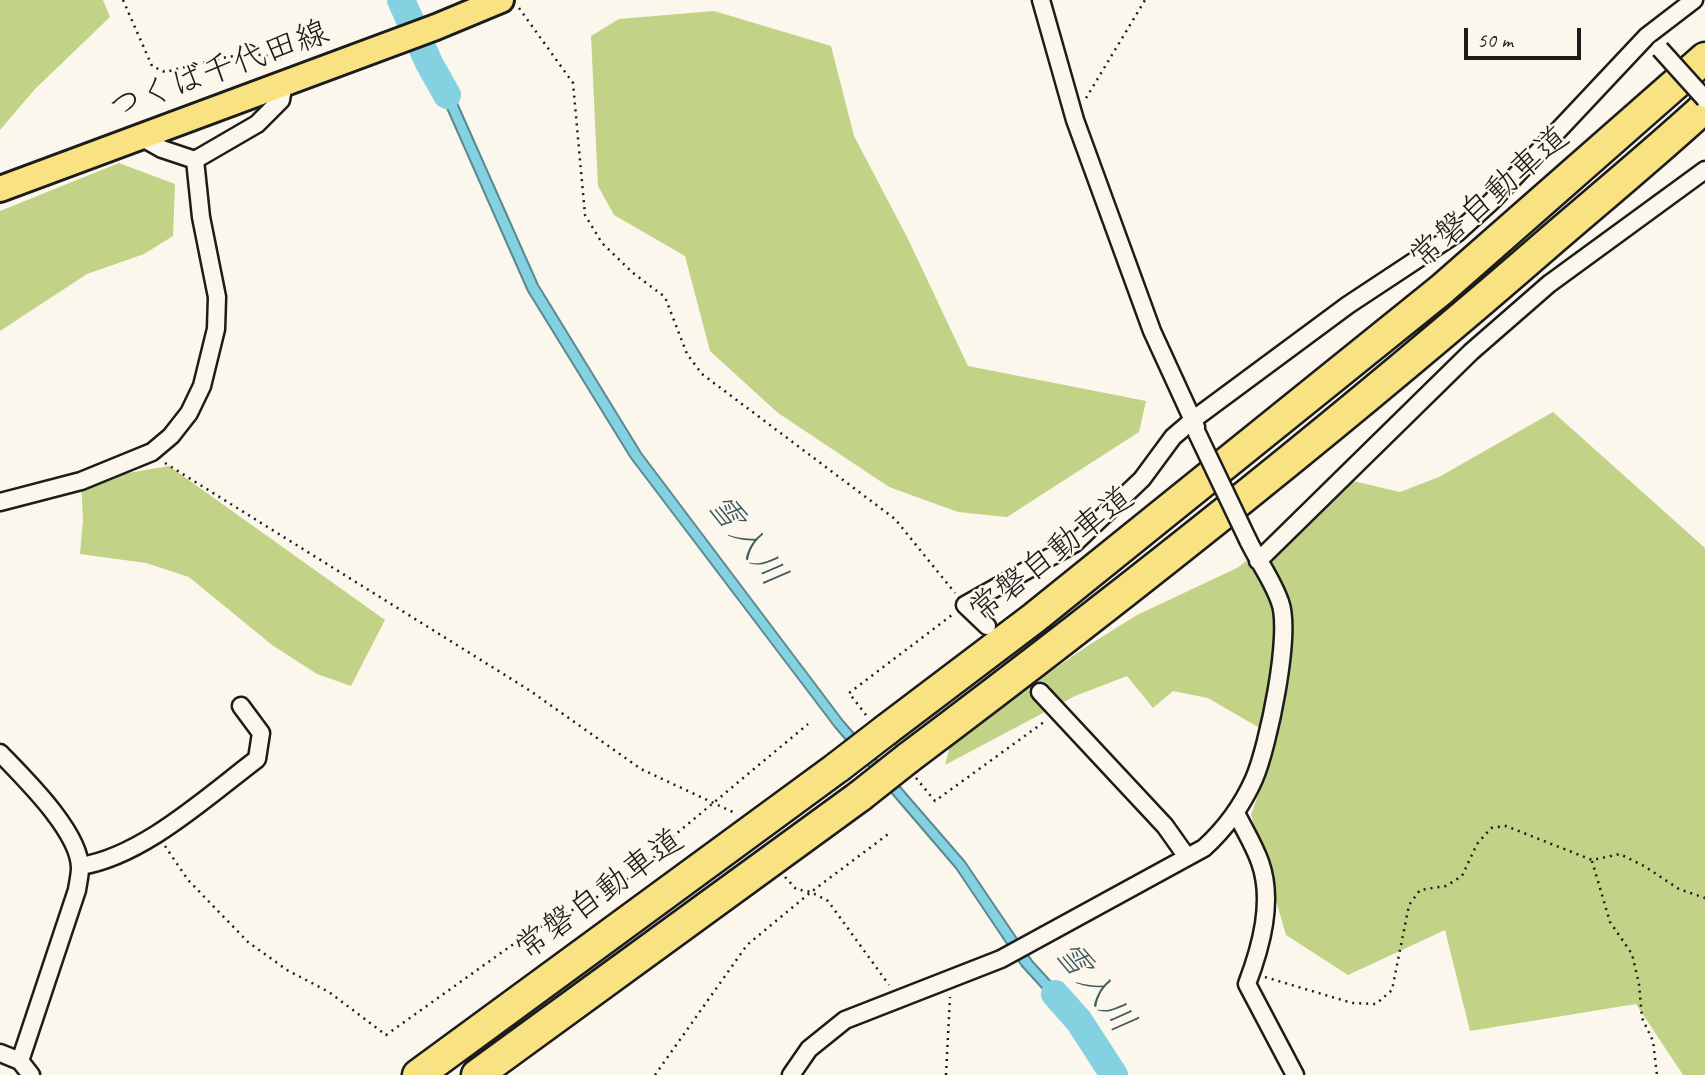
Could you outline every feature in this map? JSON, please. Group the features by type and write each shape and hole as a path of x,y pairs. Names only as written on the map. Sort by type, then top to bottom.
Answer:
{"highway":[{"name":"常磐自動車道","path":"418,1075 838,767 1045,609 1441,290 1705,58"},
{"path":"477,1075 860,796 1064,640 1465,316 1705,107"}],"main road":[{"name":"つくば千代田線","path":"0,189 501,0"}],"street":[{"path":"791,1075 810,1049 845,1020 1001,959 1204,848 1236,813 1254,778 1262,755 1280,671 1283,634 1281,603 1248,540 1152,331 1075,120 1041,0"},
{"path":"987,626 965,606 1075,543 1142,479 1173,436 1196,426 1348,305 1457,233 1491,201 1647,36 1694,0"},
{"path":"1647,36 1705,99"},
{"path":"139,136 162,149 195,160 257,124 281,100 284,82"},
{"path":"0,502 81,481 152,453 189,414 205,377 216,329 217,297 201,217 195,160"},
{"path":"1258,561 1471,352 1549,284 1705,170"},
{"path":"1040,692 1165,826 1187,857"},
{"path":"80,866 99,864 157,834 257,759 261,733 241,706"},
{"path":"0,753 59,820 74,845 80,866 77,890 20,1061"},
{"path":"1236,813 1261,863 1266,891 1265,916 1247,984 1295,1075"},
{"path":"0,1053 20,1061 31,1075"}],"path":[{"path":"123,0 152,66 165,72 227,57 253,54 282,58 284,82"},
{"path":"513,0 573,83 585,215 602,243 633,273 665,297 687,354 702,374 895,519 965,606"},
{"path":"1075,120 1097,78 1145,0"},
{"path":"152,453 529,690 641,769 737,814"},
{"path":"157,834 188,880 248,942 288,970 329,992 386,1035 529,933 612,890 643,869 676,834 808,724"},
{"path":"1252,972 1352,1003 1376,1004 1392,990 1409,905 1420,890 1446,886 1462,876 1478,844 1491,828 1506,825 1592,860 1620,854 1679,889 1705,898"},
{"path":"656,1075 747,945 811,892 891,832"},
{"path":"1592,860 1611,922 1632,954 1639,984 1642,1018 1653,1041 1657,1075"},
{"path":"785,877 796,889 811,892 828,901 900,1000"},
{"path":"946,1075 945,1055 953,980"}],"green space":[{"path":"0,0 103,0 110,17 35,89 0,130"},
{"path":"714,11 831,46 854,136 908,239 968,366 1146,401 1139,432 1007,517 958,512 889,487 778,413 710,351 685,256 614,215 598,186 591,36 619,19"},
{"path":"119,163 175,184 173,236 144,254 87,274 0,331 0,211"},
{"path":"1553,412 1705,548 1705,1075 1683,1075 1636,1004 1470,1031 1445,930 1348,975 1286,935 1251,815 1277,738 1208,698 1173,691 1153,708 1127,676 1075,696 945,765 952,739 1137,615 1237,568 1353,481 1400,492 1439,477"},
{"path":"169,466 385,620 351,686 317,674 272,645 189,577 146,563 80,554 83,520 81,481"}],"water":[{"path":"434,60 453,94 538,285 641,453 843,721 965,862 1032,961 1084,1018 1075,1024 1022,966 956,868 835,727 631,458 528,291 443,99 424,66"}],"waterway":[{"name":"雪入川","path":"401,0 429,63 447,95"},
{"name":"雪入川","path":"1055,994 1079,1021 1114,1075"}],"tunnel":[{"path":"997,638 1040,692"}]}
